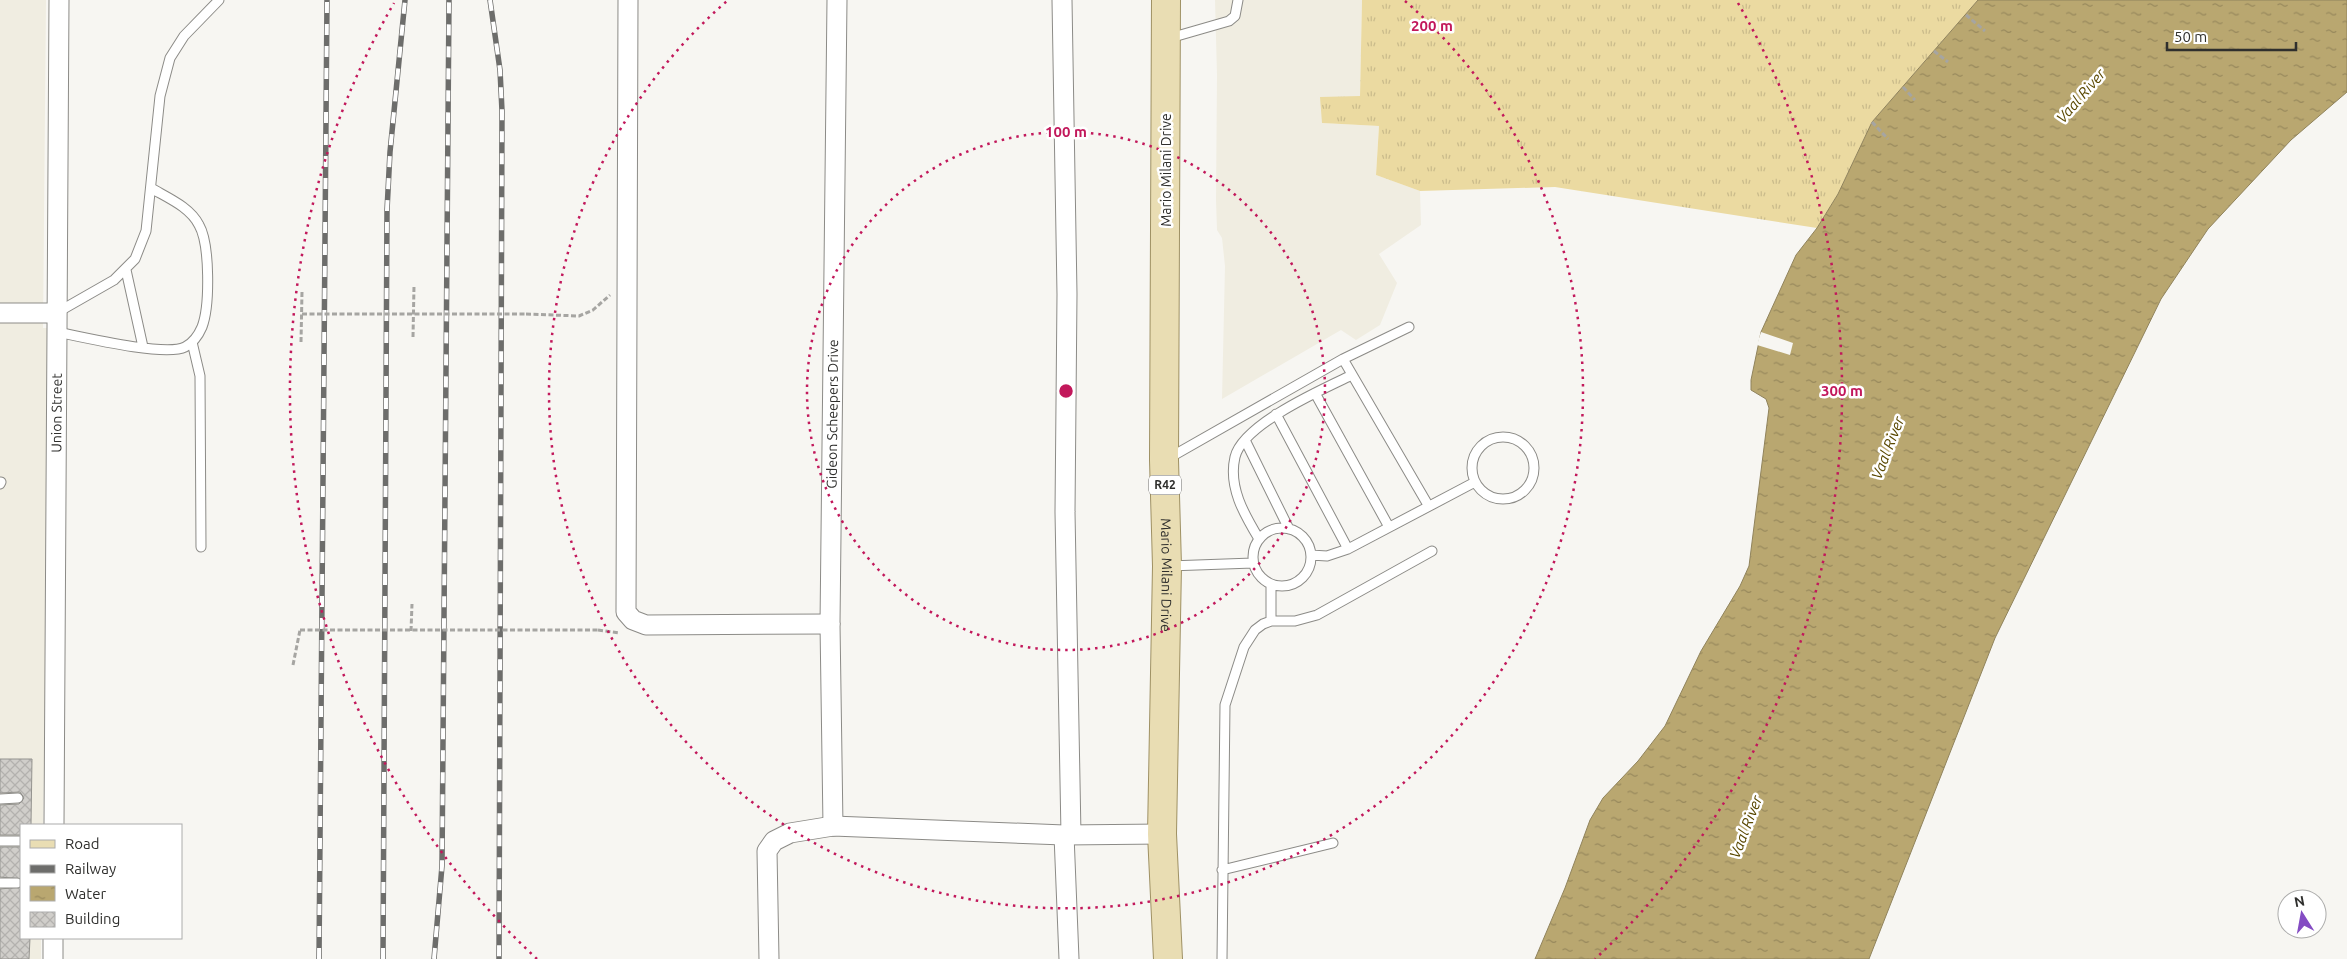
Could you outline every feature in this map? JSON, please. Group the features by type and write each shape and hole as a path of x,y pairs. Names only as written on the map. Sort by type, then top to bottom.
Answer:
{"main road":[{"name":"Mario Milani Drive","path":"1168,3 1164,460 1167,566 1162,834 1168,959"}],"street":[{"name":"Union Street","path":"54,824 55,322 59,0"},
{"path":"628,0 625,604 628,616 637,623 646,625 830,624"},
{"name":"Gideon Scheepers Drive","path":"833,826 830,624 837,0"},
{"path":"1062,0 1067,294 1066,512 1069,959"},
{"path":"0,313 55,322"},
{"path":"769,959 766,856 768,847 777,839 790,833 833,826 1067,835 1162,834"},
{"path":"53,939 53,959"}],"lane":[{"path":"55,322 126,270 140,248 146,231 160,96 170,58 184,36 219,0"},
{"path":"1167,39 1229,22 1235,16 1238,0"},
{"path":"55,322 143,348 175,350 184,348 192,342 203,326 206,302 207,253 204,237 199,224 190,213 151,188"},
{"path":"126,270 143,348"},
{"path":"1164,460 1343,359 1409,327"},
{"path":"192,342 200,376 201,548"},
{"path":"1343,359 1428,505"},
{"path":"1259,539 1243,514 1236,489 1235,456 1245,440 1276,414 1352,375"},
{"path":"1315,393 1389,527"},
{"path":"1276,414 1348,549"},
{"path":"1505,437 1515,439 1530,452 1534,462 1534,472 1526,490 1517,496 1498,499 1488,495 1475,482 1472,471 1473,460 1477,450 1484,443 1494,438 1505,437"},
{"path":"1245,440 1289,529"},
{"path":"1311,555 1327,556 1348,549 1428,505 1475,482"},
{"path":"1289,529 1305,538 1311,555 1306,574 1290,585 1271,584 1263,579 1256,572 1252,554 1259,539 1273,530 1289,529"},
{"path":"1222,959 1224,704 1244,647 1255,630 1270,621 1295,620 1317,615 1432,552"},
{"path":"1167,566 1253,563"},
{"path":"1270,621 1271,584"},
{"path":"0,799 18,798"},
{"path":"0,841 20,841"},
{"path":"1222,870 1333,843"},
{"path":"0,884 17,883"}],"path":[{"path":"1966,15 1984,31"},
{"path":"1934,52 1948,62"},
{"path":"1903,87 1915,100"},
{"path":"1872,122 1888,139"},
{"path":"302,314 526,314 579,316 593,310 626,280"},
{"path":"413,337 414,286"},
{"path":"301,342 302,292"},
{"path":"411,632 412,604"},
{"path":"294,665 300,630 411,632 598,630"}],"shaded area":[{"path":"0,0 46,0 43,328 51,328 43,824 20,824 20,939 41,939 41,959 0,959"},
{"path":"1215,0 1362,0 1360,96 1322,123 1379,126 1376,175 1420,191 1421,225 1379,254 1397,283 1380,325 1356,340 1341,330 1222,399 1225,266 1222,238 1217,230"}],"green space":[{"path":"1362,0 1978,0 1872,122 1838,194 1817,228 1555,187 1420,191 1376,175 1379,126 1322,123 1320,97 1360,96"}],"water":[{"name":"Vaal River","path":"1978,0 2347,0 2347,92 2291,140 2208,229 2161,299 1995,638 1869,959 1535,959 1565,888 1590,820 1603,798 1638,761 1665,726 1701,651 1740,586 1749,566 1769,408 1766,399 1751,390 1751,380 1761,332 1796,255 1817,228 1838,194 1872,122"}],"pier":[{"path":"1761,332 1793,343 1790,355 1757,345"}],"building":[{"path":"0,759 32,759 31,824 20,824 20,835 0,835 0,805 19,804 24,798 20,792 0,793"},
{"path":"0,847 20,847 20,879 0,877"},
{"path":"20,887 20,939 30,939 29,959 0,959 0,889"}],"railway":[{"path":"319,959 327,0"},
{"path":"383,959 387,210 390,152 405,0"},
{"path":"434,959 442,866 449,0"},
{"path":"490,0 500,70 502,111 499,959"}]}
